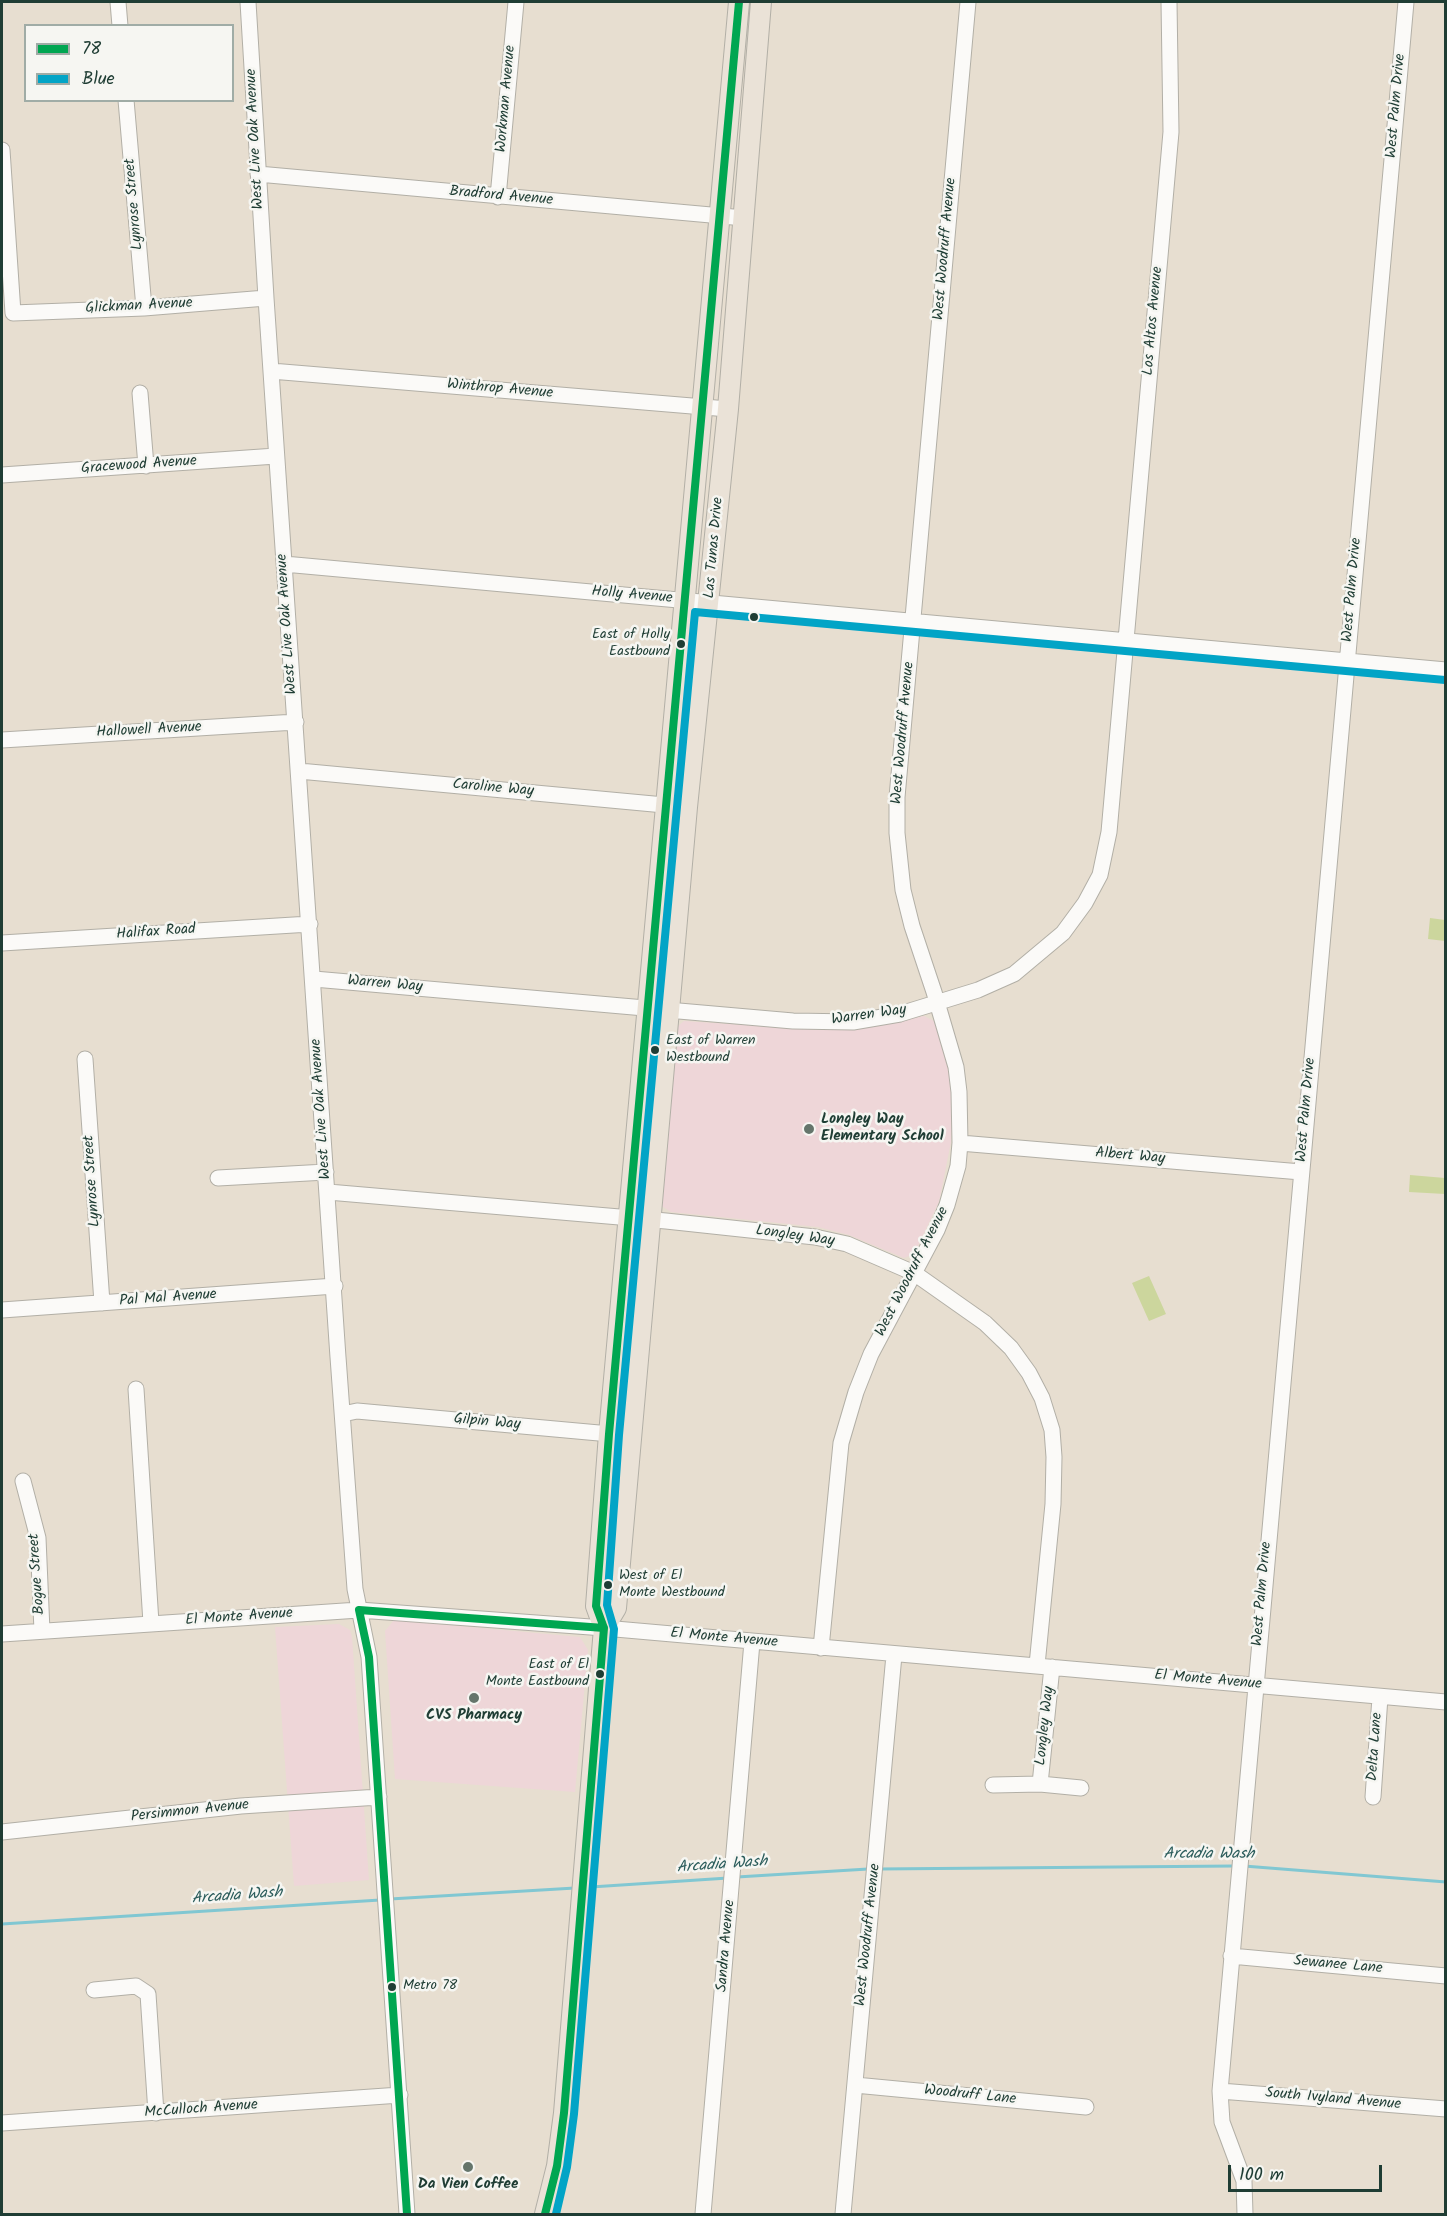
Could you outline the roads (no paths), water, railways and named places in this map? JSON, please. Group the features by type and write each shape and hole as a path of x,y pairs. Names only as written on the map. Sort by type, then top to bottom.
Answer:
{"main road":[{"name":"Las Tunas Drive","path":"604,1628 616,1611 632,1436 648,1009 739,2"},
{"name":"Las Tunas Drive","path":"545,2214 557,2166 564,2113 604,1628 596,1606 609,1434 668,1010 728,409 761,2"}],"street":[{"path":"118,2 120,24"},
{"name":"West Live Oak Avenue","path":"248,2 276,456 355,1589 369,1657 400,2095 406,2214"},
{"name":"Workman Avenue","path":"498,197 516,2"},
{"name":"West Woodruff Avenue","path":"821,1648 842,1443 871,1354 947,1205 958,1166 960,1143 957,1076 937,1003 912,926 899,861 897,833 899,759 968,2"},
{"name":"Los Altos Avenue","path":"1126,640 1171,132 1169,2"},
{"name":"West Palm Drive","path":"1245,2214 1245,2181 1222,2122 1220,2091 1406,2"},
{"name":"Lynrose Street","path":"126,102 144,308"},
{"name":"Glickman Avenue","path":"2,150 13,313 144,308 266,298"},
{"name":"Bradford Avenue","path":"258,174 744,218"},
{"name":"Winthrop Avenue","path":"271,371 728,409"},
{"path":"140,393 146,466"},
{"name":"Gracewood Avenue","path":"2,475 276,456"},
{"name":"Holly Avenue","path":"284,564 1446,670"},
{"name":"Warren Way","path":"314,979 793,1021 853,1022 900,1014 937,1003 1014,974 1063,933 1085,903 1100,874 1106,854 1126,640"},
{"name":"Hallowell Avenue","path":"2,740 296,722"},
{"name":"Caroline Way","path":"298,771 687,807"},
{"name":"Halifax Road","path":"2,943 309,924"},
{"name":"Lynrose Street","path":"85,1059 102,1303"},
{"name":"Albert Way","path":"960,1143 1301,1172"},
{"path":"218,1178 326,1172"},
{"name":"Longley Way","path":"328,1192 640,1219 815,1237 847,1244 914,1273 962,1305 1011,1348 1029,1373 1042,1398 1052,1430 1053,1504 1040,1784"},
{"name":"Pal Mal Avenue","path":"2,1310 335,1286"},
{"path":"136,1389 151,1623"},
{"name":"Gilpin Way","path":"343,1414 357,1412 632,1436"},
{"name":"Bogue Street","path":"23,1481 38,1538 42,1631"},
{"name":"El Monte Avenue","path":"2,1634 359,1610 604,1628 1446,1702"},
{"name":"Sandra Avenue","path":"703,2214 752,1642"},
{"name":"West Woodruff Avenue","path":"843,2214 894,1655"},
{"name":"Delta Lane","path":"1372,1797 1380,1697"},
{"name":"Longley Way","path":"993,1785 1040,1784 1081,1788"},
{"name":"Persimmon Avenue","path":"2,1832 241,1806 379,1797"},
{"name":"Sewanee Lane","path":"1231,1956 1446,1976"},
{"path":"94,1990 136,1986 148,1994 156,2113"},
{"name":"Woodruff Lane","path":"855,2085 1086,2107"},
{"name":"South Ivyland Avenue","path":"1220,2091 1446,2109"},
{"name":"McCulloch Avenue","path":"2,2123 400,2095"}],"waterway":[{"name":"Arcadia Wash","path":"878,1869 1234,1866"},
{"name":"Arcadia Wash","path":"1244,1866 1446,1882"},
{"name":"Arcadia Wash","path":"737,1877 868,1869"},
{"name":"Arcadia Wash","path":"591,1887 728,1878"},
{"name":"Arcadia Wash","path":"390,1899 575,1888"},
{"name":"Arcadia Wash","path":"2,1924 380,1900"}],"place":[{"name":"East of Holly Eastbound","path":"681,644"},
{"name":"East of Warren Westbound","path":"655,1050"},
{"name":"Longley Way Elementary School","path":"809,1129"},
{"name":"West of El Monte Westbound","path":"608,1585"},
{"name":"East of El Monte Eastbound","path":"600,1674"},
{"name":"CVS Pharmacy","path":"474,1698"},
{"name":"Metro 78","path":"392,1987"},
{"name":"Da Vien Coffee","path":"468,2167"}]}
